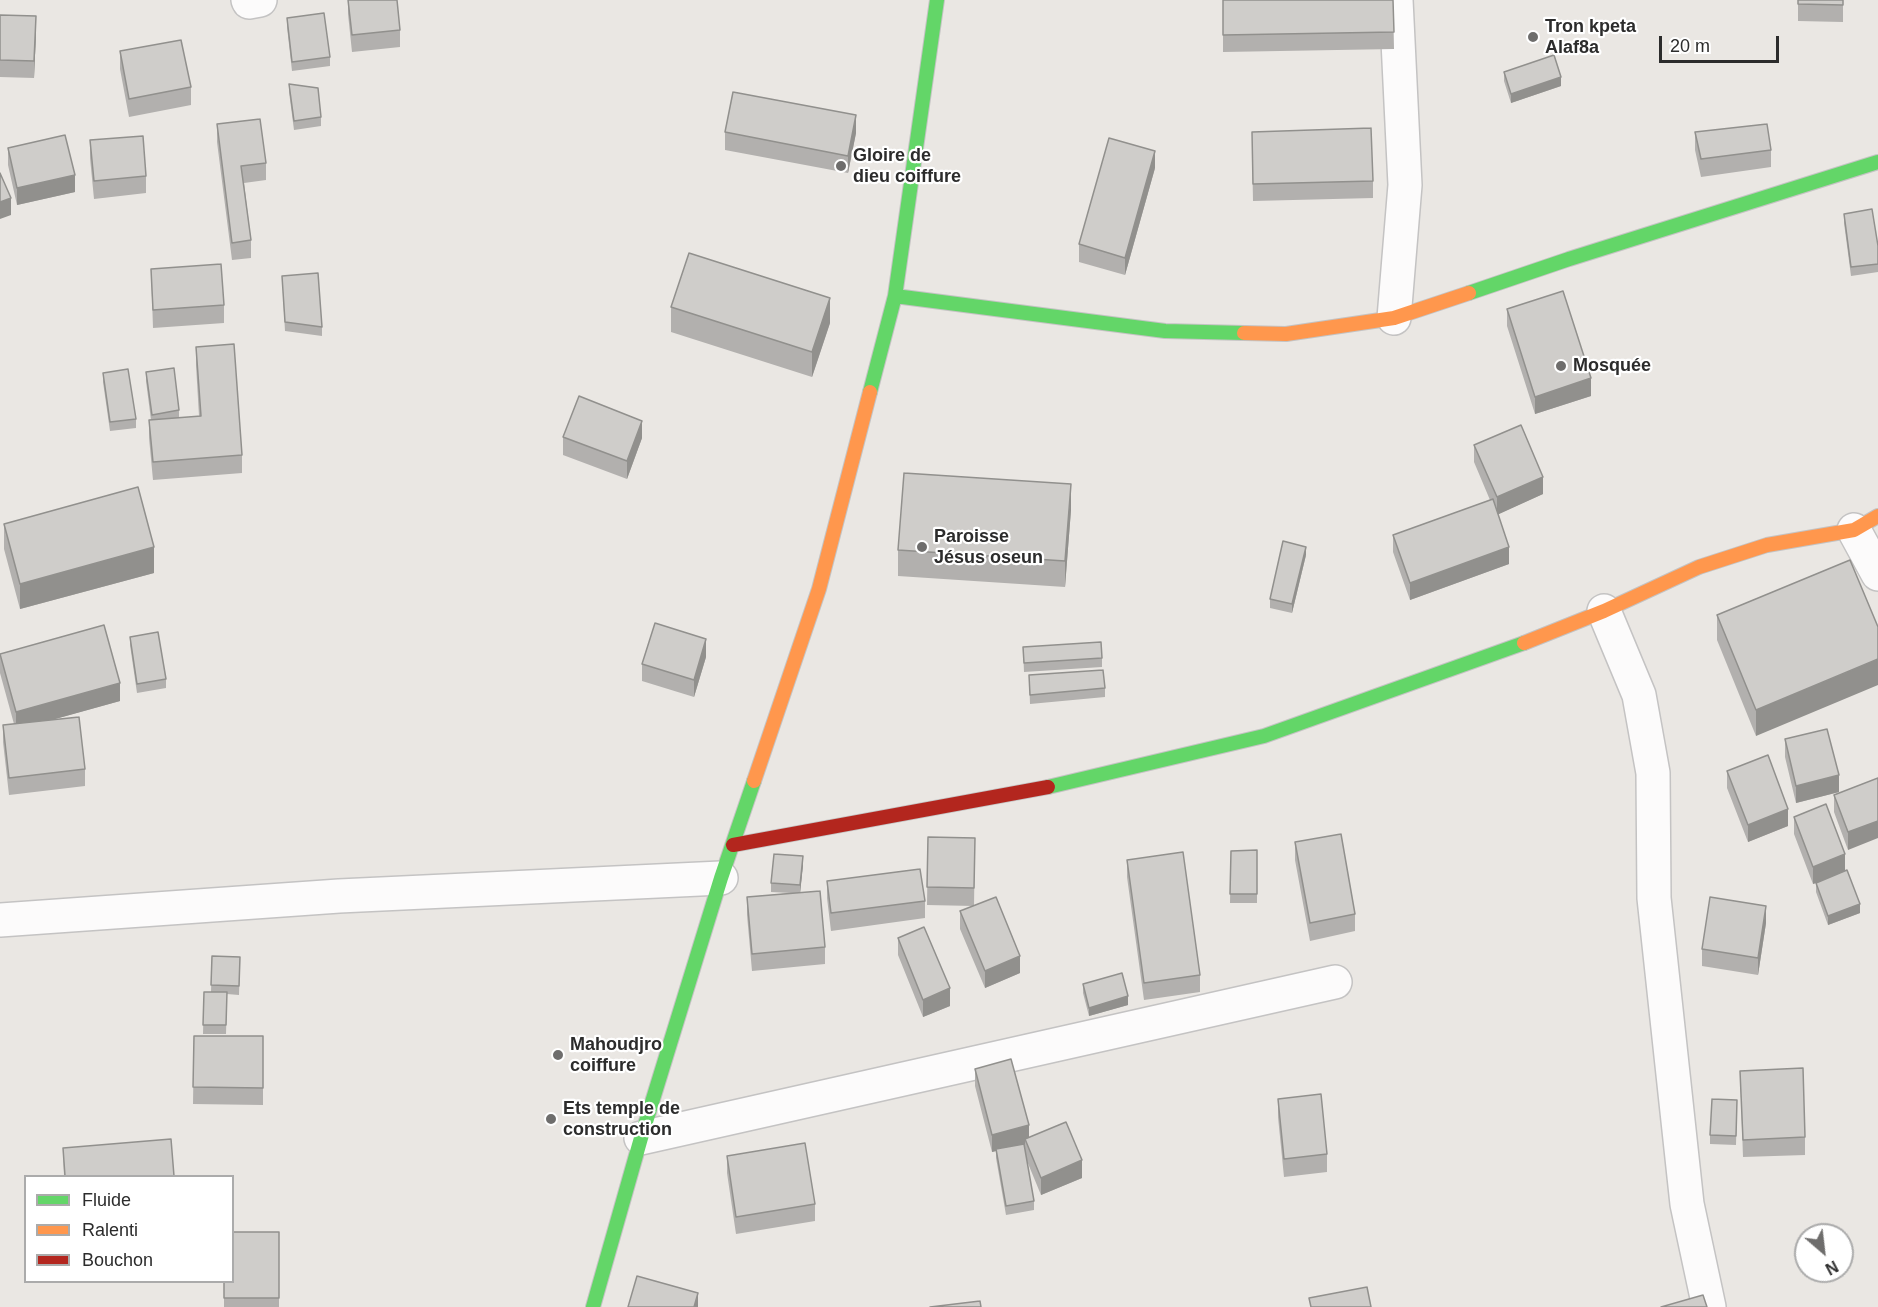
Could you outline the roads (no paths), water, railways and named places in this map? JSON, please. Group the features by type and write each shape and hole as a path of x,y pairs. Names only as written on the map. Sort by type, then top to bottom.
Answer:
{"street":[{"path":"248,0 249,2 260,0"},
{"path":"593,1307 641,1138 721,878 819,589 895,296 937,0"},
{"path":"1394,318 1405,185 1396,0"},
{"path":"895,296 1165,331 1286,334 1394,318 1569,259 1878,162"},
{"path":"733,844 1045,788 1263,736 1502,652 1604,611 1699,567 1767,545 1866,523 1878,574"},
{"path":"1604,611 1639,695 1653,773 1654,898 1687,1204 1708,1307"},
{"path":"0,920 339,896 721,878"},
{"path":"641,1138 1335,982"}],"place":[{"name":"Tron kpeta Alaf8a","path":"1533,37"},
{"name":"Gloire de dieu coiffure","path":"841,166"},
{"name":"Mosquée","path":"1561,366"},
{"name":"Paroisse Jésus oseun","path":"922,547"},
{"name":"Mahoudjro coiffure","path":"558,1055"},
{"name":"Ets temple de construction","path":"551,1119"}]}
